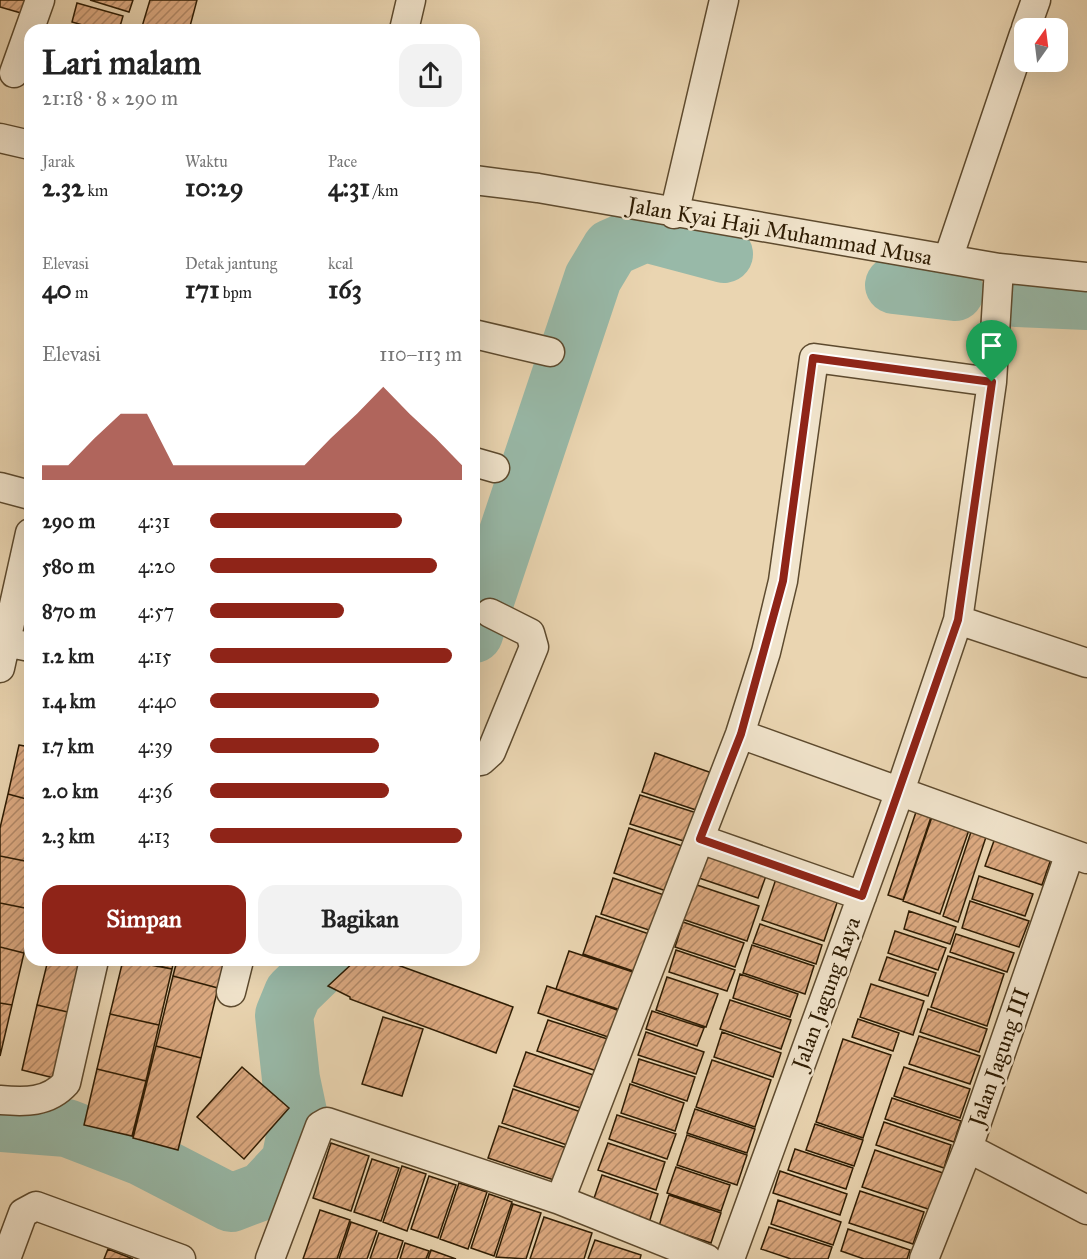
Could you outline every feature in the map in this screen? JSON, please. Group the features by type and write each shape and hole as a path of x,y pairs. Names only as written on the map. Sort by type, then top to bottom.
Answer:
{"street":[{"path":"32,24 40,0"},
{"path":"405,24 411,0"},
{"path":"674,214 724,0"},
{"path":"1030,18 1036,0"},
{"path":"15,73 24,47"},
{"path":"948,259 1014,64"},
{"path":"0,138 24,144"},
{"name":"Jalan Kyai Haji Muhammad Musa","path":"480,181 538,188 674,214 999,268 1087,277"},
{"name":"Jalan Jagung Raya","path":"729,1259 900,791 958,620 992,382 999,268"},
{"path":"480,335 550,352"},
{"path":"560,1200 741,734 783,581 813,358 992,382"},
{"path":"0,487 24,493"},
{"path":"9,649 24,565"},
{"path":"480,761 491,752 534,647 530,633 490,613"},
{"path":"958,620 1087,663"},
{"name":"Jalan Jagung III","path":"741,734 1078,856 924,1259"},
{"path":"700,839 862,896"},
{"path":"0,1100 22,1102 43,1099 58,1091 66,1083 93,966"},
{"path":"231,992 238,966"},
{"path":"270,1259 320,1126 327,1122 560,1200 707,1259"},
{"path":"968,1148 1087,1210"},
{"path":"6,1259 23,1214 36,1206 181,1259"}],"building":[{"path":"0,0 33,0 28,15 0,7"},
{"path":"90,0 133,0 129,12"},
{"path":"150,0 197,0 191,24 143,24"},
{"path":"77,3 123,16 121,24 72,22"},
{"path":"19,745 24,746 24,798 8,794"},
{"path":"655,753 712,773 699,811 642,792"},
{"path":"8,794 24,798 24,861 0,856 0,828"},
{"path":"640,795 700,814 690,843 630,824"},
{"path":"916,812 931,817 903,900 888,895"},
{"path":"933,814 970,827 940,914 903,901"},
{"path":"629,828 691,849 675,894 614,873"},
{"path":"972,829 987,834 958,922 943,916"},
{"path":"995,838 1052,856 1042,885 985,866"},
{"path":"704,853 767,873 758,898 696,877"},
{"path":"0,856 24,861 24,908 0,903"},
{"path":"777,876 839,897 824,941 762,920"},
{"path":"979,876 1033,894 1025,916 972,899"},
{"path":"613,878 673,898 661,934 601,914"},
{"path":"694,884 759,906 747,941 682,919"},
{"path":"970,901 1029,921 1019,947 962,928"},
{"path":"0,903 24,908 24,953 0,947"},
{"path":"909,911 956,927 950,944 904,929"},
{"path":"596,916 658,937 645,975 583,954"},
{"path":"683,922 744,943 735,967 675,947"},
{"path":"760,924 822,945 816,964 753,943"},
{"path":"895,931 946,948 938,970 888,953"},
{"path":"956,934 1014,953 1007,972 950,952"},
{"path":"752,945 814,966 805,994 743,973"},
{"path":"0,947 24,953 12,1005 0,1003"},
{"path":"676,950 735,970 727,991 669,972"},
{"path":"569,951 636,973 624,1011 556,989"},
{"path":"948,956 1004,974 987,1026 931,1007"},
{"path":"887,957 936,973 928,996 879,980"},
{"path":"47,966 93,966 81,1015 37,1005"},
{"path":"122,966 156,966 172,969 159,1025 110,1014"},
{"path":"176,966 224,966 218,988 173,976"},
{"path":"350,966 400,966 513,1007 496,1053 350,999 328,986"},
{"path":"740,974 798,994 790,1017 733,998"},
{"path":"173,976 218,988 201,1058 156,1046"},
{"path":"667,977 718,994 706,1027 656,1010"},
{"path":"871,984 924,1001 913,1035 860,1017"},
{"path":"547,986 620,1011 611,1038 538,1013"},
{"path":"730,1000 791,1020 781,1049 720,1029"},
{"path":"0,1003 12,1005 0,1056"},
{"path":"37,1005 81,1015 66,1081 22,1070"},
{"path":"928,1009 987,1029 979,1052 920,1032"},
{"path":"652,1011 704,1028 697,1046 646,1029"},
{"path":"110,1014 159,1025 146,1081 97,1069"},
{"path":"383,1017 423,1029 402,1096 362,1084"},
{"path":"858,1019 899,1033 893,1051 852,1037"},
{"path":"548,1020 617,1042 606,1074 537,1051"},
{"path":"646,1032 704,1052 696,1074 638,1055"},
{"path":"722,1032 781,1053 773,1077 714,1057"},
{"path":"919,1036 980,1056 970,1084 909,1064"},
{"path":"843,1039 891,1055 863,1138 816,1122"},
{"path":"156,1046 201,1058 178,1150 133,1138"},
{"path":"526,1052 602,1078 590,1111 514,1086"},
{"path":"639,1059 695,1077 687,1101 632,1082"},
{"path":"712,1060 771,1080 755,1127 696,1107"},
{"path":"242,1067 289,1108 244,1159 197,1117"},
{"path":"904,1067 970,1089 960,1118 894,1096"},
{"path":"97,1069 146,1081 132,1136 84,1125"},
{"path":"630,1084 684,1103 675,1131 621,1113"},
{"path":"513,1089 581,1112 570,1146 502,1123"},
{"path":"892,1098 961,1121 954,1142 885,1119"},
{"path":"695,1109 755,1129 747,1153 687,1133"},
{"path":"617,1115 676,1134 667,1159 609,1139"},
{"path":"884,1122 951,1145 944,1168 876,1145"},
{"path":"815,1124 863,1140 854,1166 806,1150"},
{"path":"499,1126 573,1150 563,1183 488,1158"},
{"path":"687,1135 747,1155 737,1185 677,1165"},
{"path":"331,1143 369,1156 351,1211 313,1198"},
{"path":"608,1143 665,1162 656,1190 598,1170"},
{"path":"795,1149 853,1168 846,1189 788,1170"},
{"path":"875,1150 943,1173 931,1210 862,1187"},
{"path":"372,1159 399,1168 381,1221 354,1212"},
{"path":"402,1166 426,1174 407,1231 383,1222"},
{"path":"676,1167 730,1185 721,1211 667,1193"},
{"path":"780,1171 847,1194 840,1215 773,1193"},
{"path":"602,1175 658,1194 648,1226 591,1207"},
{"path":"429,1176 456,1185 438,1238 411,1229"},
{"path":"459,1183 487,1192 468,1249 440,1239"},
{"path":"860,1191 924,1212 913,1244 849,1223"},
{"path":"489,1194 512,1202 494,1256 471,1248"},
{"path":"669,1195 721,1213 711,1243 659,1226"},
{"path":"778,1200 841,1222 833,1245 771,1224"},
{"path":"513,1204 541,1213 526,1259 496,1257"},
{"path":"320,1210 350,1220 337,1259 303,1259"},
{"path":"544,1217 592,1233 584,1259 530,1259"},
{"path":"351,1222 377,1231 367,1259 339,1259"},
{"path":"769,1227 832,1247 828,1259 791,1259 761,1249"},
{"path":"848,1229 910,1250 907,1259 864,1259 841,1251"},
{"path":"379,1233 403,1241 397,1259 370,1259"},
{"path":"595,1240 641,1255 640,1259 588,1259"},
{"path":"405,1243 429,1251 426,1259 400,1259"},
{"path":"108,1249 133,1259 104,1259"},
{"path":"431,1250 456,1259 428,1259"}],"waterway":[{"path":"480,616 593,278 611,248 645,233 724,254"},
{"path":"894,285 955,292"},
{"path":"1016,298 1087,301"},
{"path":"0,1123 67,1128 142,1157 231,1203 263,1191 290,1162 299,1117 291,1079 284,1015 293,993 321,966"}],"route":[{"path":"813,358 992,382 958,620 862,896 700,839 741,734 766,652 783,581 813,358"}]}
